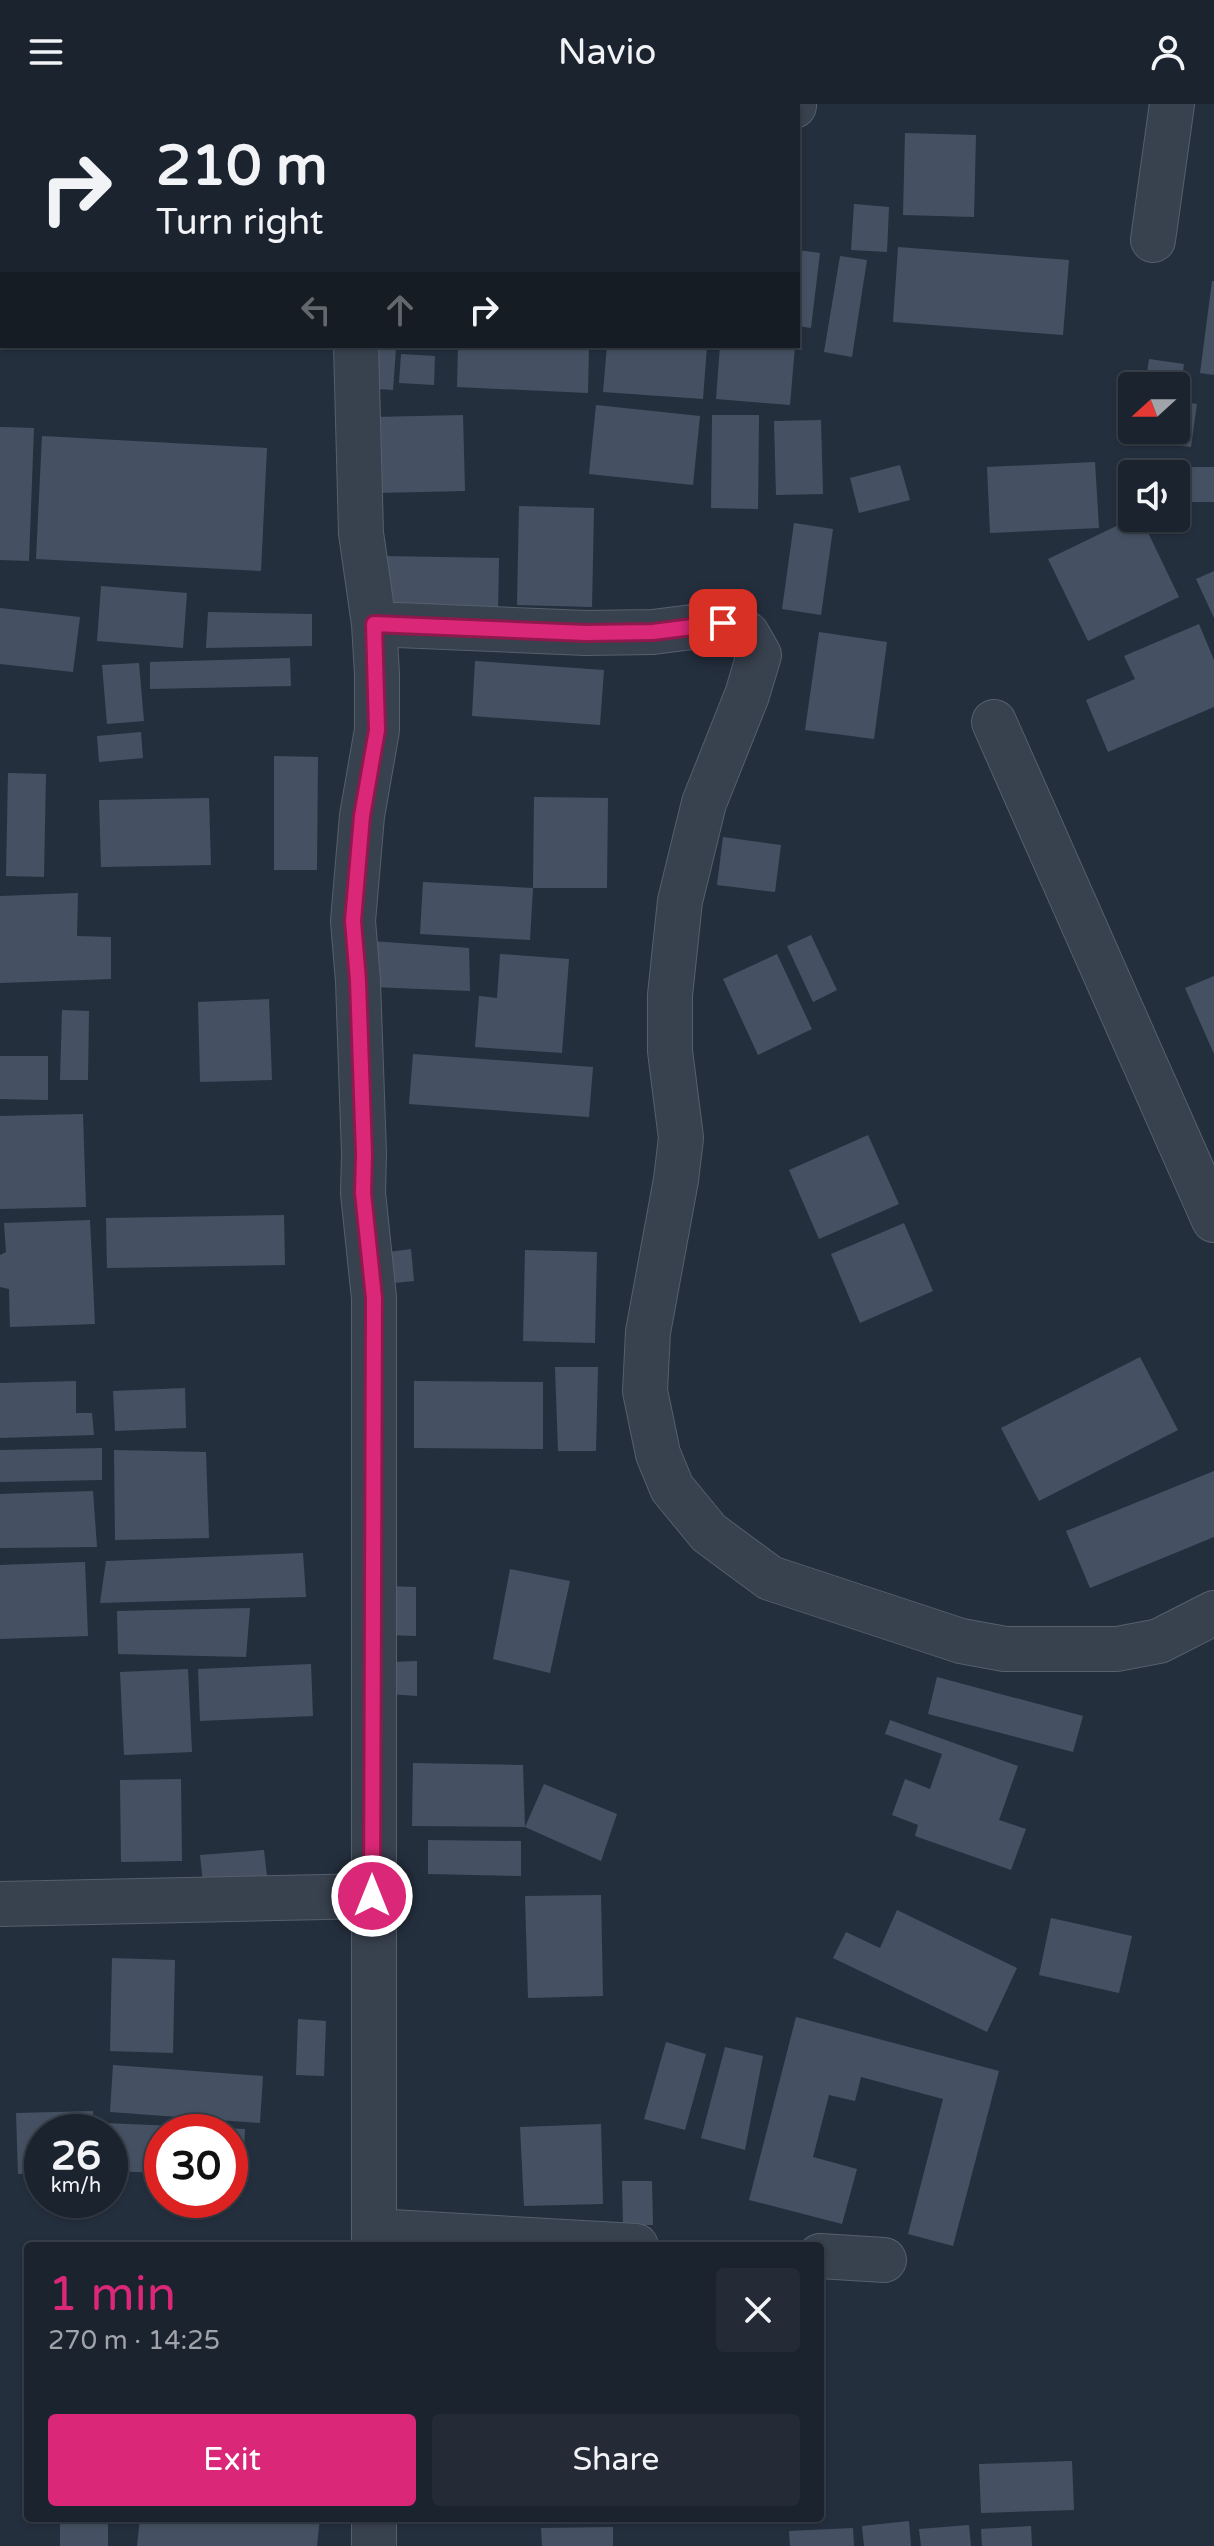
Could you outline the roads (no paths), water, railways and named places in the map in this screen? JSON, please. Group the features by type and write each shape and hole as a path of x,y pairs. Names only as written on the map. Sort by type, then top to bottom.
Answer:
{"street":[{"path":"1153,240 1172,104"},
{"path":"356,348 361,533 374,624 377,730 362,816 353,921 359,1013 363,1193 374,1298 374,2239 486,2242"},
{"path":"374,624 586,633 653,632 723,623 747,634 759,655 747,695 704,803 680,901 670,995 670,1051 681,1138 648,1332 645,1391 658,1454 672,1488 709,1533 770,1578 961,1641 1005,1649 1117,1649 1159,1641 1214,1613"},
{"path":"994,722 1214,1220"},
{"path":"0,1904 372,1896"},
{"path":"824,2256 884,2260"},
{"path":"374,2522 374,2546"}]}
